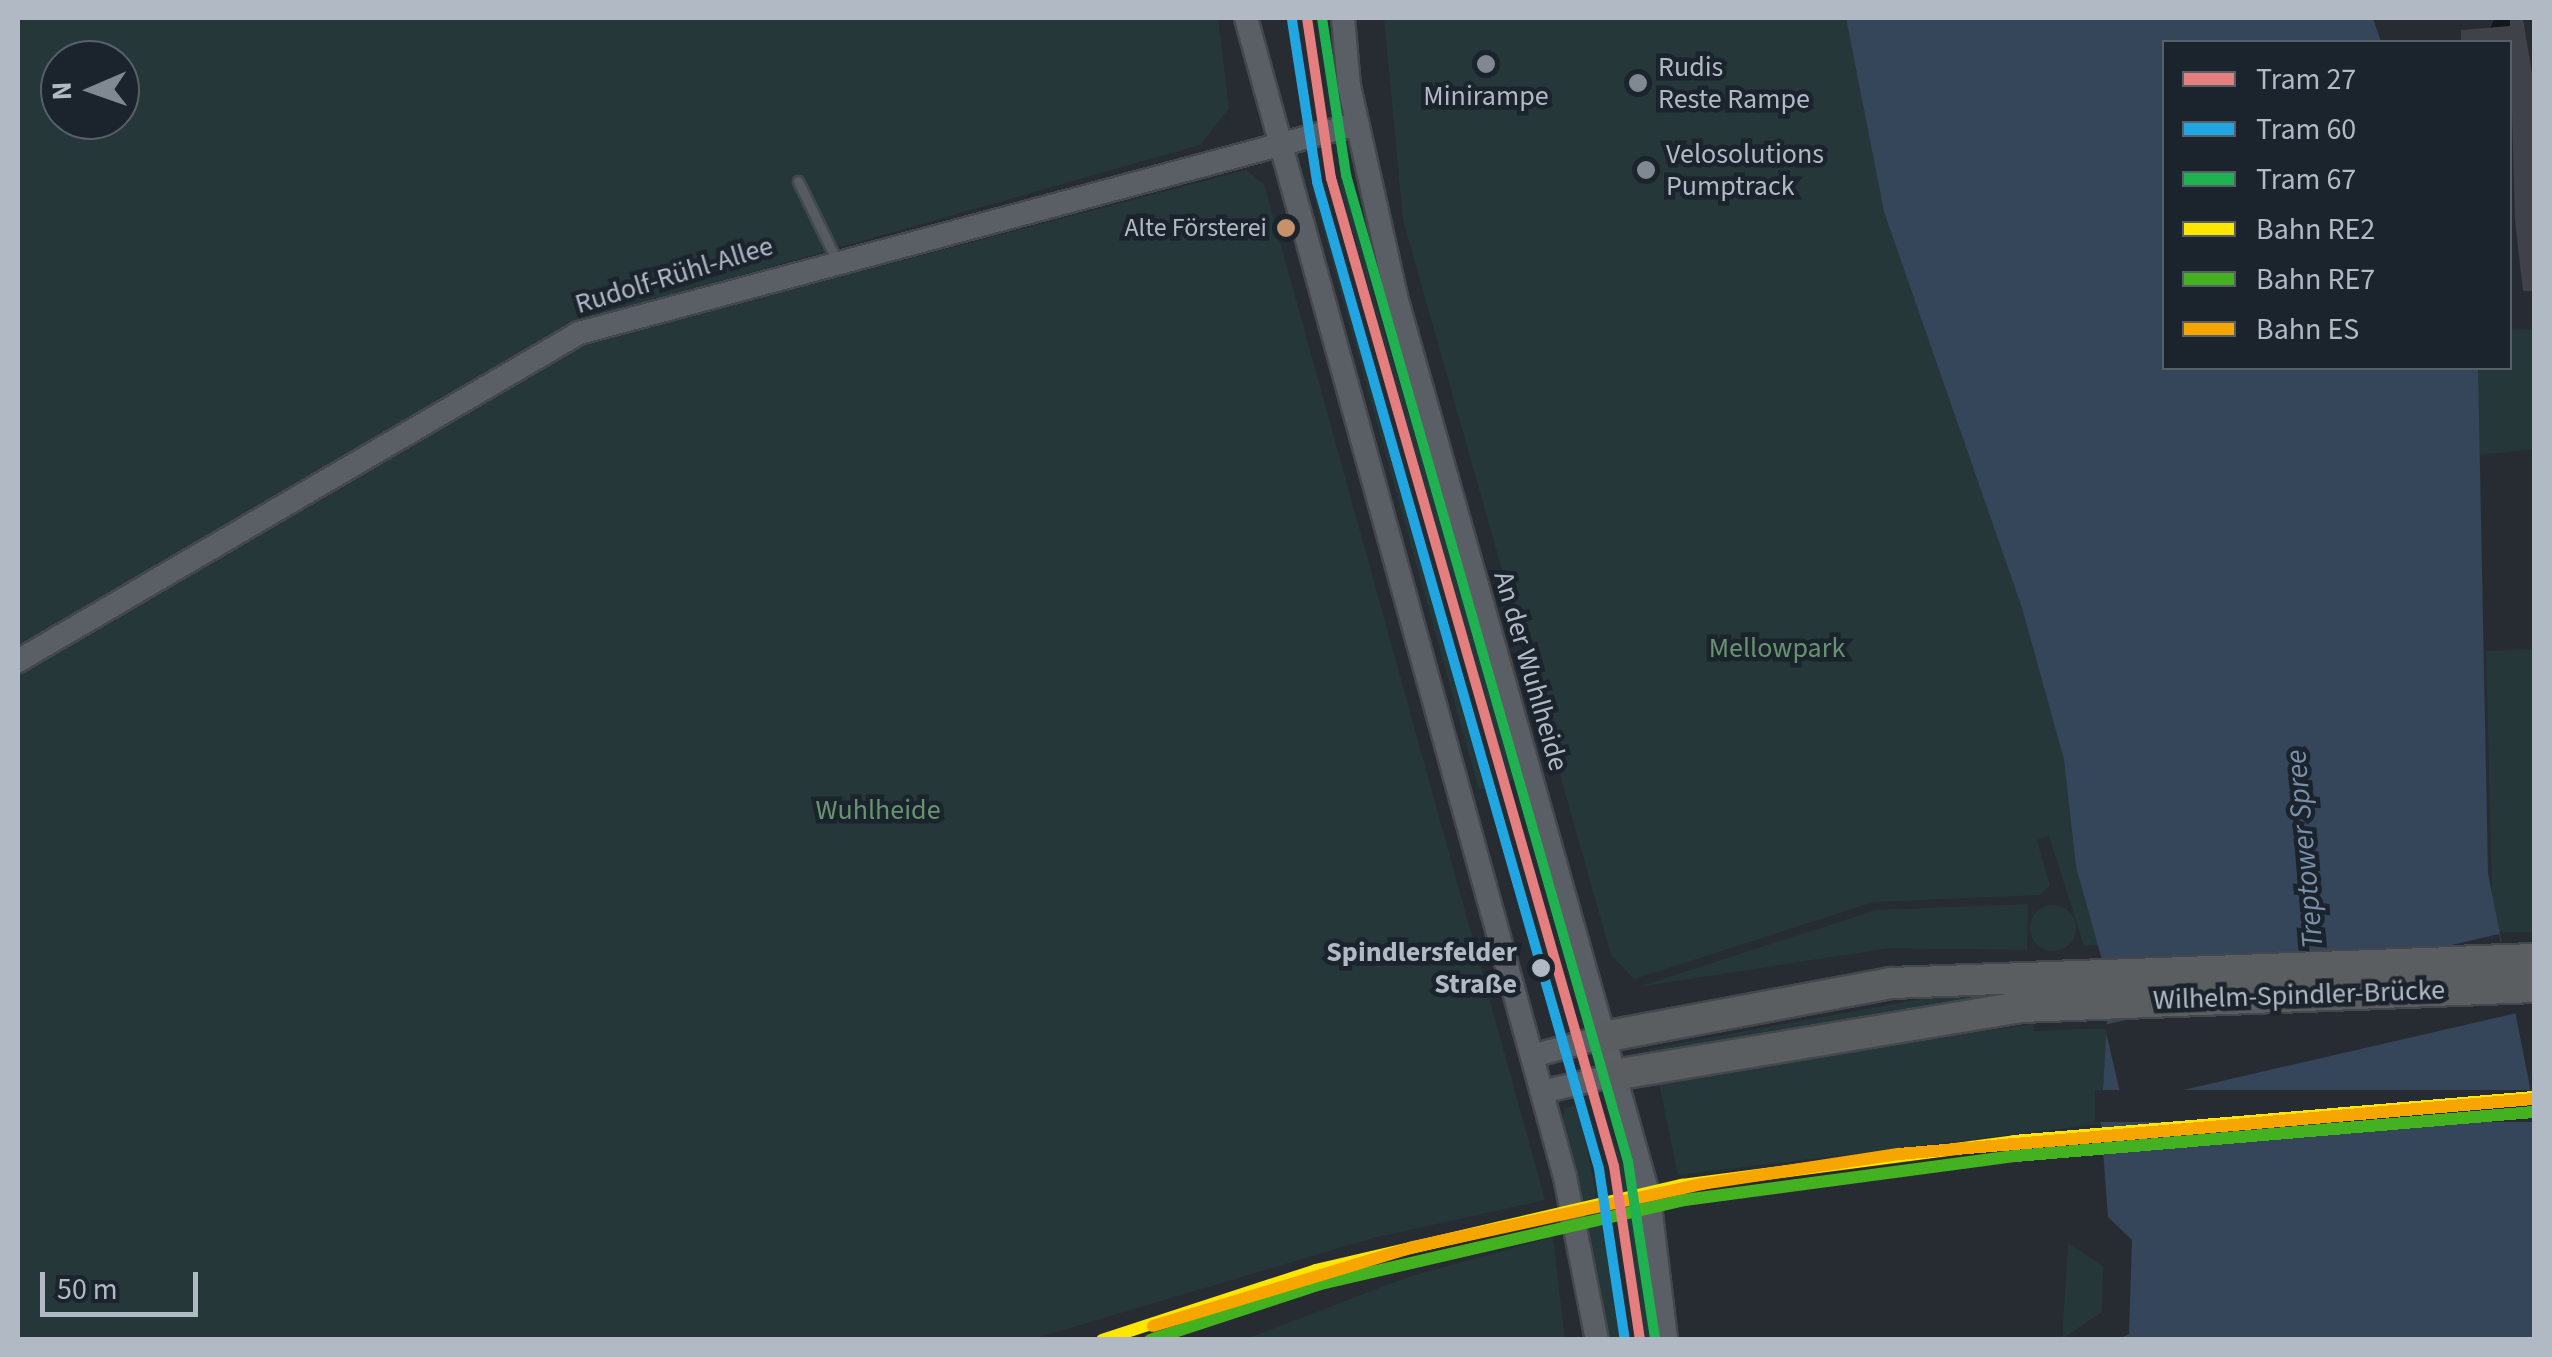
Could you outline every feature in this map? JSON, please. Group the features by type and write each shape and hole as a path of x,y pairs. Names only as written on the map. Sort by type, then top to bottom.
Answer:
{"highway":[{"name":"Wilhelm-Spindler-Brücke","path":"2063,989 2534,959"},
{"path":"1602,1036 1891,984 2063,989"},
{"name":"Wilhelm-Spindler-Brücke","path":"2063,989 2534,987"},
{"path":"1614,1075 2063,989"}],"main road":[{"path":"1246,18 1542,1092 1598,1340"},
{"name":"An der Wuhlheide","path":"1343,18 1358,124 1438,453 1649,1197 1666,1340"},
{"name":"Rudolf-Rühl-Allee","path":"18,661 548,348 836,259 1358,124"},
{"path":"1532,1056 1602,1036"},
{"path":"1542,1092 1614,1075"}],"lane":[{"path":"798,181 836,259"}],"green space":[{"path":"18,18 1218,18 1229,108 1200,145 580,321 18,649"},
{"name":"Mellowpark","path":"1384,18 1846,18 1884,212 2022,608 2064,760 2076,867 2098,945 2084,946 2049,836 2037,840 2050,886 2040,895 1874,902 1634,979 1611,955 1403,220"},
{"name":"Wuhlheide","path":"1246,170 1264,184 1545,1200 1373,1238 1033,1339 18,1339 18,675 577,346"},
{"path":"1350,181 1372,292 1517,779 1508,782 1339,183"},
{"path":"1319,188 1488,788 1479,790 1312,189"},
{"path":"2534,329 2534,449 2479,455 2478,370 2512,370 2512,330"},
{"path":"2534,649 2534,932 2493,932 2486,651"},
{"path":"2028,904 2027,950 1890,948 1638,987 1876,910"},
{"path":"2053,905 2069,912 2076,928 2069,944 2053,951 2037,944 2030,928 2037,912"},
{"path":"2057,985 1651,1058 1648,1049 1931,997"},
{"path":"2033,1024 2034,1031 2107,1028 2101,1124 1678,1175 1659,1084 1675,1075"},
{"path":"1599,1100 1627,1176 1651,1339 1643,1339 1620,1171"},
{"path":"1578,1105 1616,1288 1622,1339 1609,1339 1562,1123 1564,1108"},
{"path":"1553,1237 1565,1339 1246,1339 1408,1277"},
{"path":"2068,1243 2103,1266 2102,1312 2062,1339"}],"water":[{"name":"Treptower Spree","path":"1846,18 2373,18 2380,40 2162,40 2162,370 2478,370 2488,873 2534,1108 2534,1339 2119,1339 2129,1334 2132,1240 2108,1217 2101,1124 2109,985 2076,867 2064,760 2022,608 1884,212"}],"pier":[{"path":"2499,934 2517,1013 2123,1104 2104,1025"},
{"path":"2095,1090 2534,1090 2534,1122 2095,1122"}],"building":[{"path":"2510,18 2523,18 2534,85 2534,291 2523,291 2515,220 2512,40 2461,40 2461,30 2510,26"}],"tram line":[{"name":"27","path":"1307,18 1331,178 1614,1166 1640,1340"},
{"name":"67","path":"1322,18 1346,175 1628,1162 1655,1338"},
{"name":"60","path":"1292,20 1317,182 1599,1169 1625,1340"}],"rail line":[{"name":"RE2","path":"1102,1340 1316,1270 1682,1185 2014,1141 2534,1097"},
{"name":"ES","path":"1153,1326 1413,1247 1702,1184 1899,1154 2533,1099"},
{"name":"RE7","path":"1150,1340 1320,1284 1685,1200 2016,1156 2534,1112"}],"place":[{"name":"Minirampe","path":"1486,64"},
{"name":"Rudis Reste Rampe","path":"1638,83"},
{"name":"Velosolutions Pumptrack","path":"1646,170"},
{"name":"Alte Försterei","path":"1286,228"},
{"name":"Spindlersfelder Straße","path":"1541,968"}]}
